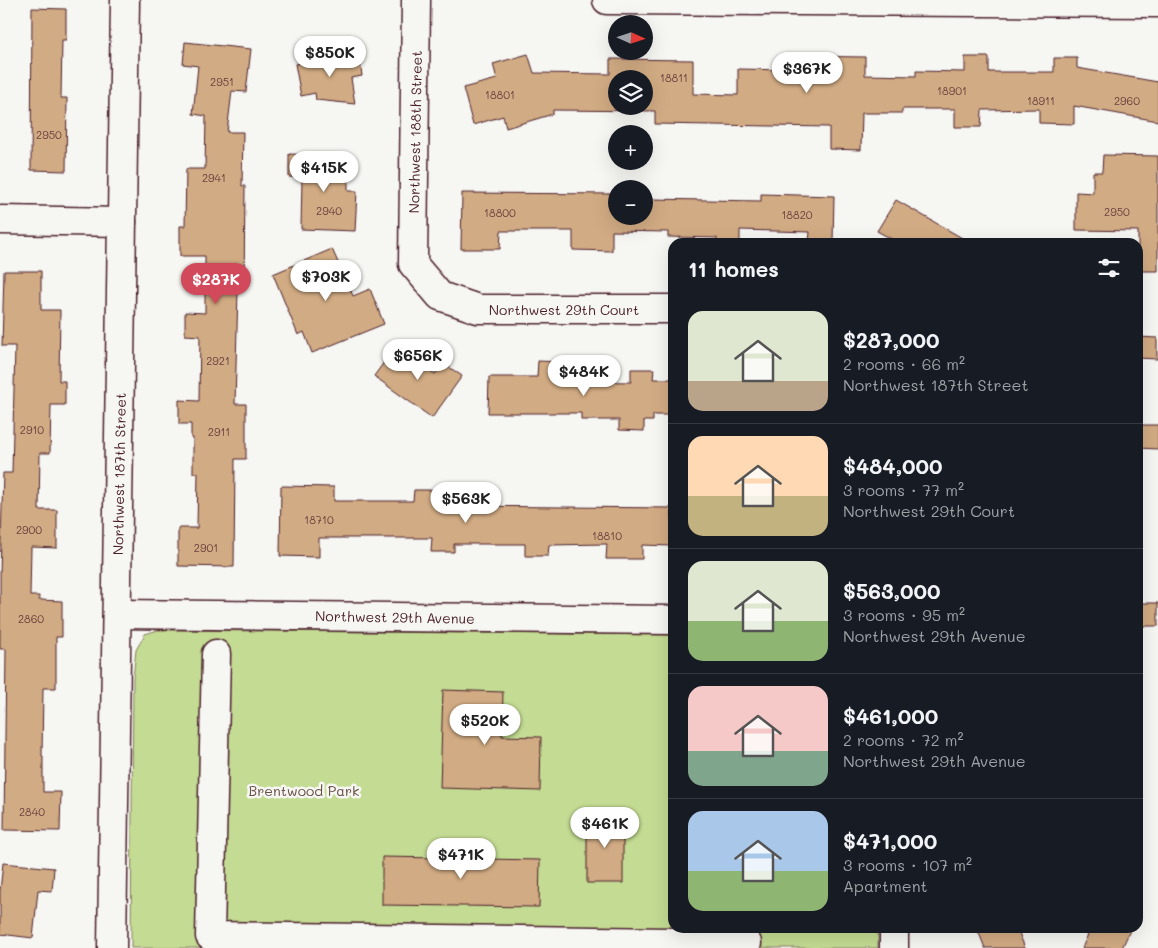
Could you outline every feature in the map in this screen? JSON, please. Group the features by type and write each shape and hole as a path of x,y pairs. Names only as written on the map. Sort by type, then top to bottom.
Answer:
{"street":[{"name":"Northwest 187th Street","path":"112,948 126,0"},
{"name":"Northwest 188th Street","path":"413,264 416,0"},
{"path":"607,0 1158,3"},
{"path":"0,220 122,222"},
{"name":"Northwest 29th Court","path":"413,264 440,296 478,309 668,309"},
{"name":"Northwest 29th Avenue","path":"118,614 668,620"},
{"path":"216,654 210,936 562,944 747,943"},
{"path":"894,933 894,948"}],"green space":[{"name":"Brentwood Park","path":"158,630 668,635 668,933 878,933 878,948 131,948 133,679 136,650 145,634"}],"building":[{"path":"32,8 66,9 66,40 62,40 61,98 67,98 66,171 31,170"},
{"path":"185,42 251,49 246,92 232,91 227,132 243,132 242,186 245,186 244,290 238,290 235,404 246,404 246,459 235,459 234,567 178,566 178,528 197,528 198,473 193,473 191,424 179,424 179,400 199,401 200,336 185,335 185,312 205,313 205,256 180,256 180,226 185,226 186,169 205,169 206,116 193,114 198,66 183,64"},
{"path":"359,54 362,76 351,78 355,104 316,100 315,93 301,96 295,64"},
{"path":"528,54 534,73 608,74 608,111 553,110 553,114 506,128 503,116 473,125 463,88 497,79 493,64"},
{"path":"787,56 865,57 865,75 916,76 916,71 965,72 965,57 989,57 989,72 1054,72 1054,58 1077,58 1077,68 1158,82 1158,121 1074,106 1074,124 1039,123 1039,109 982,110 981,127 955,127 955,109 902,109 902,113 862,113 861,150 829,149 829,127 655,124 655,111 653,111 653,70 610,70 610,60 693,60 693,94 738,95 738,69 787,70"},
{"path":"289,154 339,156 339,174 348,174 348,191 357,191 355,231 301,229 302,178 289,177"},
{"path":"1103,155 1158,156 1158,271 1143,271 1143,238 1138,238 1138,231 1076,230 1076,192 1093,193 1093,172 1102,172"},
{"path":"462,193 608,194 608,225 653,225 653,199 761,201 761,194 834,196 833,238 809,238 810,232 740,230 740,238 717,238 668,237 668,232 612,231 612,251 573,250 573,231 501,231 500,249 461,249"},
{"path":"896,200 962,238 890,238 877,231"},
{"path":"332,249 353,296 370,289 384,324 312,353 304,332 298,335 273,274"},
{"path":"4,271 41,271 41,310 60,310 59,381 65,381 65,405 51,405 50,453 40,453 39,510 57,510 57,548 31,547 30,596 39,596 39,600 62,601 62,637 56,637 56,688 43,688 42,756 43,792 61,792 60,831 4,830 6,649 0,649 0,574 3,473 12,473 15,346 2,346"},
{"path":"1143,337 1157,338 1157,359 1143,358"},
{"path":"396,346 435,374 443,363 462,376 432,418 374,376"},
{"path":"538,361 561,362 560,381 631,382 631,369 654,369 653,379 668,379 668,415 653,415 653,421 644,421 644,431 619,430 619,420 581,420 581,413 488,413 489,377 537,377"},
{"path":"1143,425 1158,425 1158,449 1143,448"},
{"path":"281,486 334,487 334,501 413,501 414,490 439,490 439,501 454,501 454,506 668,508 668,546 642,545 642,559 606,559 607,544 549,545 548,556 525,556 525,544 454,544 454,552 431,552 432,538 319,538 319,557 280,556"},
{"path":"1143,603 1158,603 1158,626 1143,626"},
{"path":"443,690 503,692 502,736 541,737 540,791 440,788"},
{"path":"587,814 623,814 623,883 587,883"},
{"path":"438,845 485,846 484,859 540,860 539,907 382,905 382,857 438,858"},
{"path":"3,863 54,868 52,891 38,890 33,938 0,934 0,891"},
{"path":"979,933 1019,933 1025,948 985,948"},
{"path":"1089,933 1129,933 1122,948 1082,948"}]}
